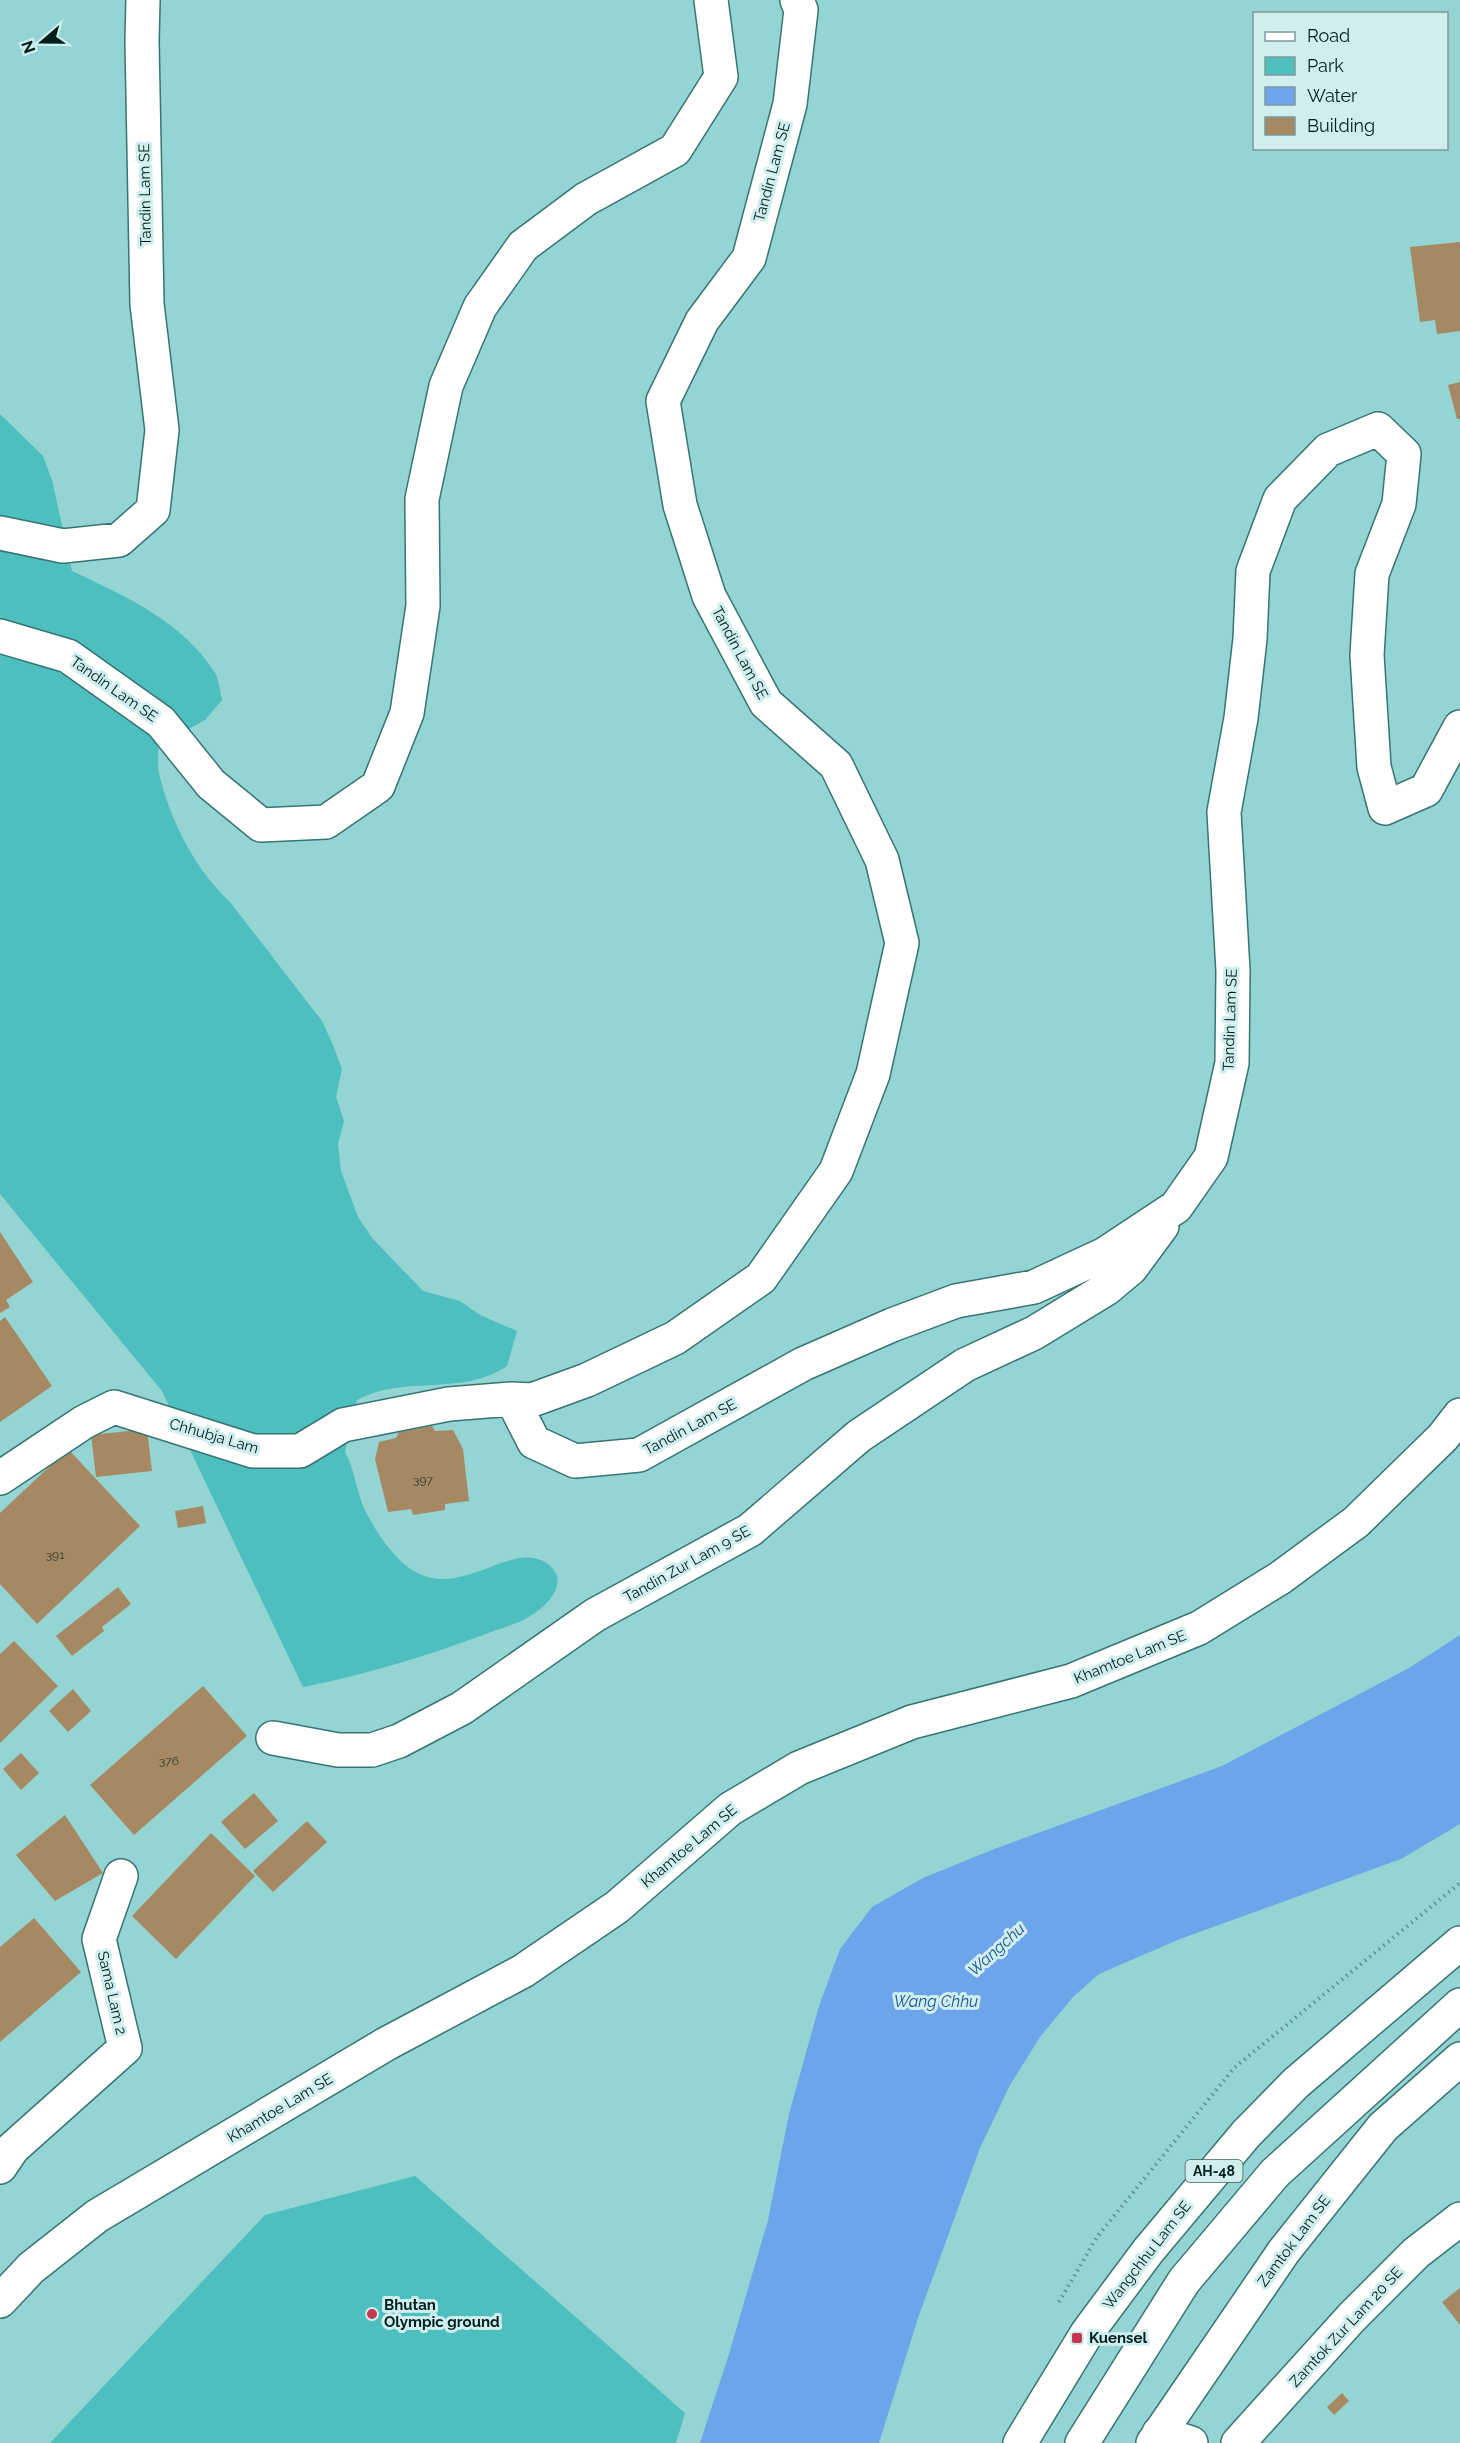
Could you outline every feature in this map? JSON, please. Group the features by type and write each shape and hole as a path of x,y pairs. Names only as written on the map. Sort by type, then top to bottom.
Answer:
{"main road":[{"name":"Tandin Lam SE","path":"0,533 63,546 119,540 153,510 162,430 147,304 143,0"},
{"name":"Tandin Lam SE","path":"0,636 68,656 161,722 211,783 261,825 326,822 378,786 407,713 423,606 422,499 451,376 480,307 523,246 586,199 675,150 721,77 711,0"},
{"name":"Tandin Lam SE","path":"797,0 801,10 790,104 749,258 702,321 663,401 680,505 709,596 766,703 836,765 882,860 902,943 873,1074 836,1172 761,1278 665,1342 587,1380 532,1400 513,1399 534,1442 575,1461 639,1455 803,1364 892,1325 956,1301 1034,1287 1105,1254 1176,1207 1211,1157 1232,1063 1233,971 1224,812 1241,718 1250,639 1253,572 1280,500 1328,450 1378,429 1404,454 1399,504 1372,574 1368,643 1374,767 1385,808 1426,790 1460,727"},
{"name":"Tandin Zur Lam 9 SE","path":"273,1738 338,1750 372,1750 399,1741 462,1708 595,1615 750,1530 859,1436 965,1365 1034,1333 1106,1289 1131,1268 1176,1207"},
{"name":"Chhubja Lam","path":"0,1478 84,1422 114,1407 253,1451 300,1451 343,1425 449,1404 513,1399"},
{"name":"Khamtoe Lam SE","path":"0,2301 31,2268 98,2216 386,2044 523,1971 617,1907 730,1809 799,1768 912,1722 1071,1681 1199,1628 1280,1578 1356,1522 1443,1437 1460,1415"},
{"name":"Sama Lam 2","path":"0,2168 13,2148 125,2048 99,1939 121,1876"},
{"name":"Wangchhu Lam SE","path":"1020,2443 1087,2333 1148,2251 1246,2134 1296,2083 1460,1943"},
{"name":"AH-48","path":"1082,2443 1184,2281 1275,2173 1460,2005"},
{"name":"Zamtok Lam SE","path":"1156,2438 1284,2251 1383,2127 1460,2059"},
{"name":"Zamtok Zur Lam 20 SE","path":"1238,2443 1352,2317 1416,2253 1460,2218"},
{"path":"1156,2438 1191,2443"}],"green space":[{"path":"0,414 43,456 52,480 72,571 131,600 170,625 202,655 215,673 222,700 205,720 185,731 161,722 159,773 177,826 195,859 322,1021 333,1045 342,1069 336,1097 344,1121 338,1144 341,1171 358,1217 373,1239 423,1291 460,1301 480,1315 517,1331 507,1366 490,1375 453,1384 395,1388 376,1392 357,1400 345,1452 361,1501 374,1526 394,1554 415,1572 436,1579 457,1578 516,1559 533,1558 549,1565 557,1579 554,1593 538,1611 521,1621 395,1664 303,1687 162,1391 0,1194"},
{"name":"Bhutan Olympic ground","path":"415,2176 685,2413 676,2443 50,2443 265,2215"}],"water":[{"name":"Wang Chhu","path":"1460,1635 1460,1824 1401,1859 1180,1939 1099,1974 1073,1997 1040,2037 1010,2085 980,2148 918,2318 879,2443 700,2443 768,2220 789,2114 819,2006 840,1949 872,1907 923,1878 994,1849 1222,1766 1409,1668"}],"building":[{"path":"1460,242 1460,331 1437,334 1435,320 1420,322 1410,247"},
{"path":"1460,382 1460,419 1457,419 1448,385"},
{"path":"0,1232 33,1282 6,1300 10,1307 0,1313"},
{"path":"5,1317 52,1386 0,1422 0,1321"},
{"path":"432,1426 435,1431 453,1430 463,1449 469,1501 445,1504 445,1510 413,1515 411,1509 388,1512 375,1459 379,1442 396,1438 399,1432"},
{"path":"147,1429 152,1471 96,1477 91,1435"},
{"path":"68,1449 140,1526 37,1624 0,1584 0,1513"},
{"path":"203,1506 206,1523 178,1528 175,1511"},
{"path":"118,1587 131,1604 102,1627 104,1631 72,1656 56,1636"},
{"path":"14,1641 58,1686 0,1743 0,1654"},
{"path":"203,1686 247,1736 134,1835 90,1785"},
{"path":"73,1689 91,1711 68,1732 49,1711"},
{"path":"21,1753 39,1773 21,1790 3,1769"},
{"path":"254,1793 278,1821 245,1849 221,1822"},
{"path":"65,1815 103,1873 55,1901 16,1855"},
{"path":"307,1821 327,1842 273,1892 253,1871"},
{"path":"211,1833 255,1876 176,1959 132,1916"},
{"path":"34,1918 81,1972 0,2042 0,1947"},
{"path":"1460,2288 1460,2325 1442,2302"},
{"path":"1342,2393 1349,2401 1334,2415 1327,2407"}],"place":[{"name":"Bhutan Olympic ground","path":"372,2314"},
{"name":"Kuensel","path":"1077,2338"}],"water label":[{"name":"Wangchu","path":"996,1949"}]}
